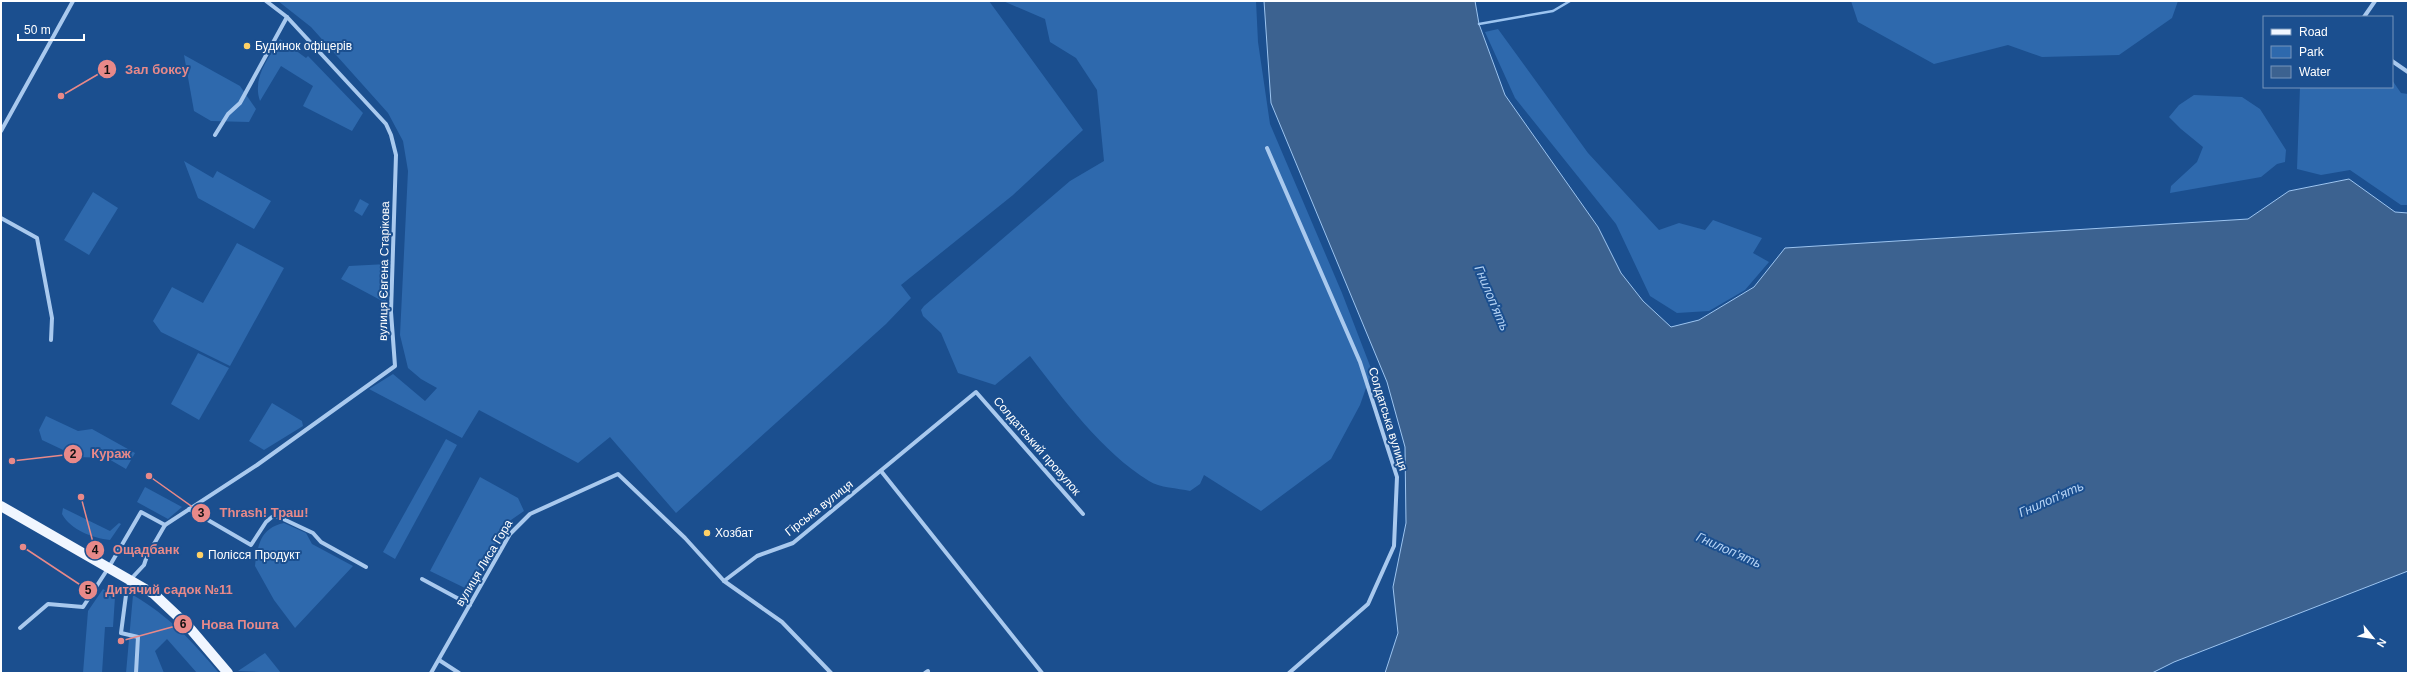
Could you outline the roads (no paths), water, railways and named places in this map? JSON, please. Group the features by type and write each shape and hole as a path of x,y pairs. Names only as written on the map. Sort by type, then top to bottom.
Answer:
{"main road":[{"path":"1,506 109,567 170,607 228,673"}],"street":[{"path":"1,131 73,1"},
{"name":"вулиця Євгена Старікова","path":"130,580 144,565 147,556 165,525 257,465 395,366 392,312 396,155 391,135 386,124 287,17 266,1"},
{"path":"2365,16 2375,1"},
{"path":"215,135 228,114 240,103 287,17"},
{"path":"2393,62 2408,72"},
{"name":"Солдатська вулиця","path":"1267,148 1360,362 1397,477 1394,546 1368,604 1289,673"},
{"path":"1,218 36,238 52,318 51,340"},
{"name":"Гірська вулиця","path":"724,581 757,556 793,543 976,392"},
{"name":"Солдатський провулок","path":"976,392 1083,514"},
{"path":"881,471 1042,673"},
{"name":"вулиця Лиса Гора","path":"431,673 510,534 519,523 530,514 618,474 685,538 724,581"},
{"path":"189,510 251,545 266,522 272,517 279,517 313,533 321,542 366,568"},
{"path":"20,628 48,604 83,606 109,567 141,512 165,525"},
{"path":"422,579 470,605"},
{"path":"130,580 126,595 121,634 138,637 136,673"},
{"path":"724,581 782,622 831,673"},
{"path":"439,660 459,673"}],"water":[{"name":"Гнилоп'ять","path":"1264,1 1475,1 1479,24 1505,95 1598,227 1621,273 1643,301 1671,327 1699,320 1754,287 1785,248 2248,219 2289,191 2349,179 2395,212 2408,213 2408,571 2174,662 2152,673 1385,673 1398,633 1393,587 1406,523 1405,447 1387,382 1271,103"}],"waterway":[{"path":"1479,24 1553,11 1570,1"}],"place":[{"name":"Будинок офіцерів","path":"247,46"},
{"name":"Зал боксу","path":"61,96"},
{"name":"Кураж","path":"12,461"},
{"name":"Thrash! Траш!","path":"149,476"},
{"name":"Ощадбанк","path":"81,497"},
{"name":"Хозбат","path":"707,533"},
{"name":"Дитячий садок №11","path":"23,547"},
{"name":"Полісся Продукт","path":"200,555"},
{"name":"Нова Пошта","path":"121,641"}]}
